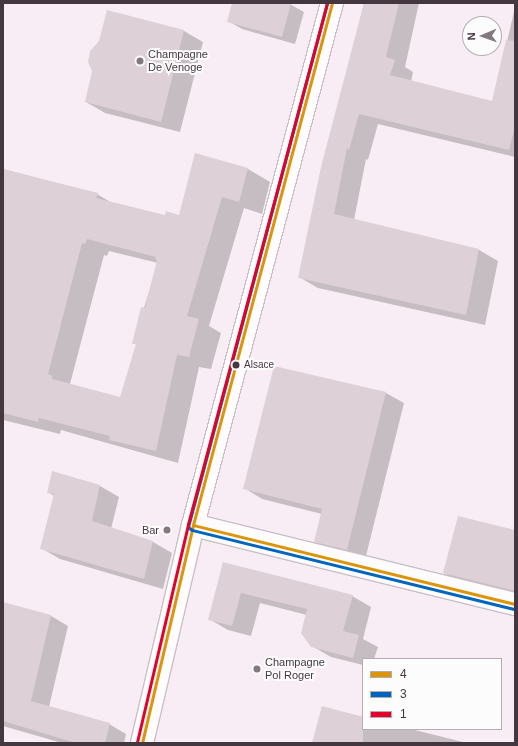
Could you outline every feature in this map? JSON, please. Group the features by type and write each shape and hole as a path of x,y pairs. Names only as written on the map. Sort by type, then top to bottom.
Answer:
{"main road":[{"path":"142,743 193,525 332,3"},
{"path":"193,525 515,604"}],"building":[{"path":"232,3 291,3 282,37 227,22"},
{"path":"364,3 399,3 386,57 395,60 390,75 492,101 506,40 515,41 515,127 509,150 359,114 349,150 347,148 334,214 479,249 466,315 298,278 321,167"},
{"path":"107,10 184,30 161,122 85,102 92,71 88,62 90,51 99,41"},
{"path":"195,153 248,168 239,202 222,197 187,316 199,319 189,357 177,355 156,451 109,440 110,436 39,418 38,422 3,413 3,169 98,193 96,198 165,215 166,211 179,215","holes":["87,239 156,257 155,259 157,260 145,308 141,307 132,344 136,344 120,397 52,379 52,376 48,374 82,243 85,244"]},
{"path":"274,366 386,392 347,550 314,542 322,509 243,489"},
{"path":"52,471 100,485 92,521 153,541 144,579 40,549 54,494 47,493"},
{"path":"458,516 515,530 515,591 443,573"},
{"path":"223,562 353,595 343,631 359,635 353,658 311,647 301,633 307,609 241,593 232,626 208,620"},
{"path":"3,602 51,615 31,701 110,723 105,743 76,743 3,721"},
{"path":"322,706 362,717 363,743 312,743"}],"transit line":[{"name":"3","path":"327,3 188,527 192,530 514,609"},
{"name":"1","path":"137,742 188,524 327,3"},
{"name":"4","path":"142,743 193,525 332,3"},
{"name":"4","path":"193,525 515,604"}],"place":[{"name":"Champagne De Venoge","path":"140,61"},
{"name":"Alsace","path":"236,365"},
{"name":"Bar","path":"167,530"},
{"name":"Champagne Pol Roger","path":"257,669"}]}
